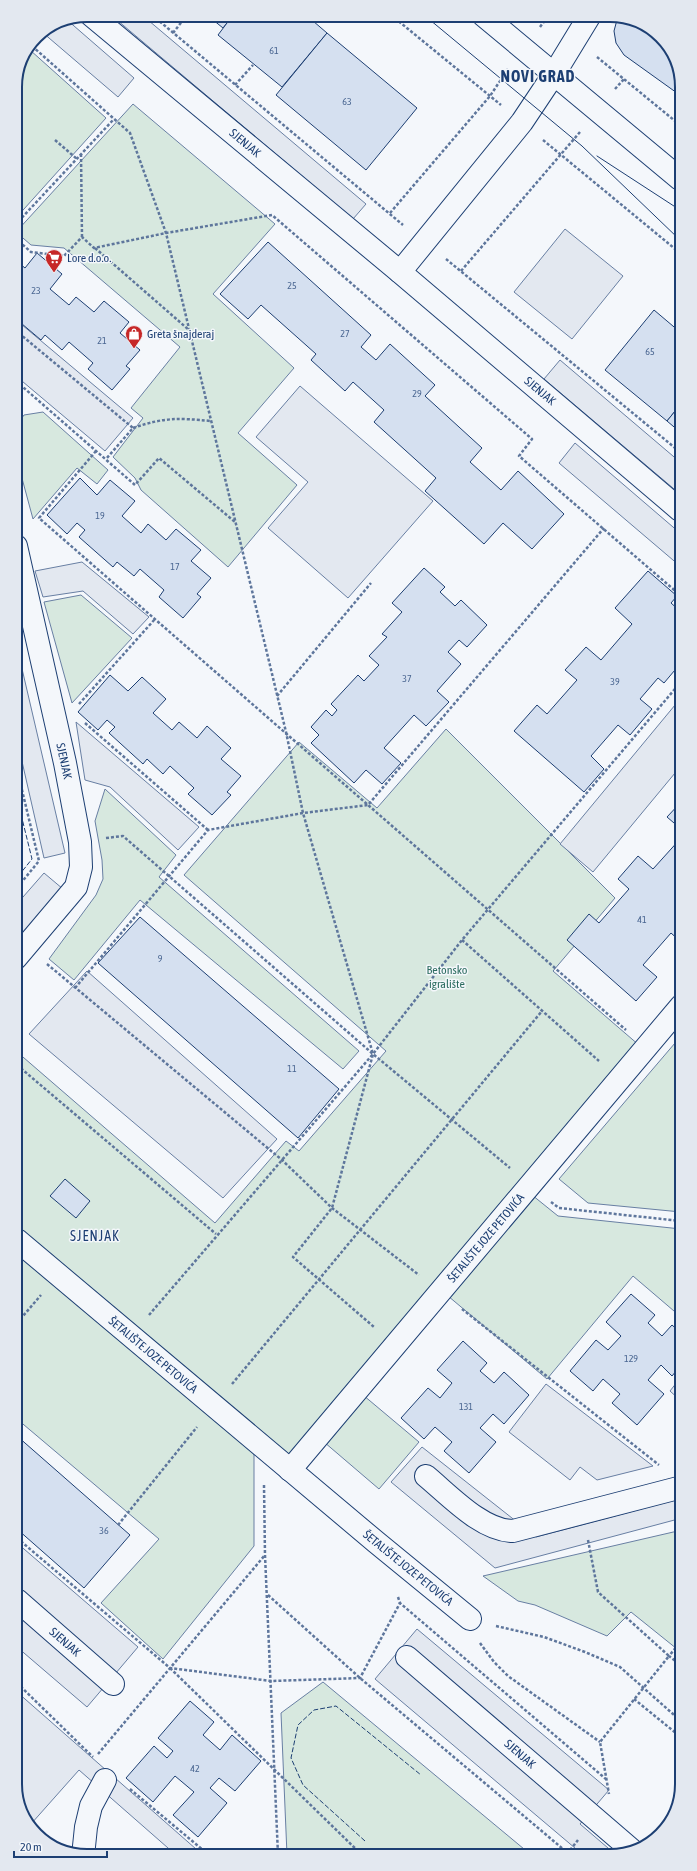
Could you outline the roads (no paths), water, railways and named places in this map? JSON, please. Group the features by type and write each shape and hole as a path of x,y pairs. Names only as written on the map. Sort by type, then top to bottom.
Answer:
{"street":[{"name":"SJENJAK","path":"99,22 400,272 675,506"},
{"path":"491,22 675,175"},
{"path":"400,272 514,133 554,74 585,22"},
{"name":"SJENJAK","path":"22,573 65,764 80,842 81,867 76,888 22,952"},
{"name":"ŠETALIŠTE JOZE PETOVIĆA","path":"290,1470 675,1013"},
{"name":"ŠETALIŠTE JOZE PETOVIĆA","path":"22,1244 470,1619"},
{"path":"426,1476 475,1517 502,1531 513,1531 583,1514 675,1489"},
{"name":"SJENJAK","path":"22,1604 113,1684"},
{"name":"SJENJAK","path":"408,1657 628,1847"},
{"path":"84,1849 86,1827 91,1806 114,1782"}],"tram line":[{"path":"432,22 582,146 675,235"},
{"path":"597,156 675,207"}],"place":[{"name":"Lore d.o.o.","path":"54,273"},
{"name":"Greta šnajderaj","path":"134,349"}],"district":[{"name":"NOVI GRAD","path":"538,76"},
{"name":"SJENJAK","path":"95,1236"}],"park label":[{"name":"Betonsko igralište","path":"447,977"}]}
